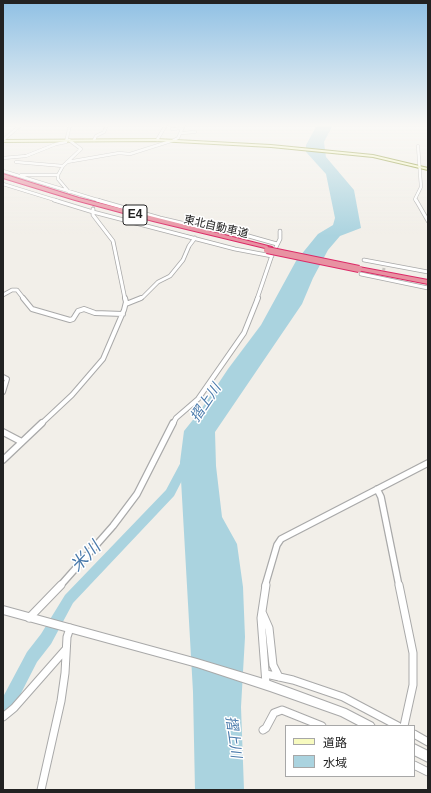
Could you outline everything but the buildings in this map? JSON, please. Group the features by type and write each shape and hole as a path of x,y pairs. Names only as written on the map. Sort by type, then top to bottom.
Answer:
{"highway":[{"name":"東北自動車道","path":"3,176 77,199 268,248"},
{"name":"東北自動車道","path":"3,179 125,216 428,282"},
{"name":"東北自動車道","path":"361,267 428,278"}],"main road":[{"path":"400,162 428,169"}],"street":[{"path":"16,162 63,166"},
{"path":"67,162 58,175 58,179 69,192"},
{"path":"420,162 421,187 415,199 428,221"},
{"path":"3,171 96,201 186,224 238,233 277,244"},
{"path":"18,176 58,175"},
{"path":"3,184 93,211 235,249 272,256"},
{"path":"3,460 72,395 91,374 103,359 123,314 126,304 113,241 93,215 93,211"},
{"path":"29,618 70,575 137,494 176,418 198,399 244,333 272,256 280,239 280,231"},
{"path":"126,304 143,297 158,282 170,276 181,262 195,238"},
{"path":"428,272 365,262 361,267 383,277 428,288"},
{"path":"3,295 12,290 17,290 32,309 68,320 71,320 78,311 84,309 94,313 123,314"},
{"path":"3,377 7,379 3,392"},
{"path":"3,432 22,442"},
{"path":"262,683 266,674 263,653 262,612 265,587 274,553 281,539 428,463"},
{"path":"376,489 381,497 413,653 413,685 404,725"},
{"path":"3,610 262,683 343,712 368,725"},
{"path":"262,612 269,628 273,665 279,677"},
{"path":"41,790 61,701 69,628"},
{"path":"3,717 14,708 66,649"},
{"path":"266,674 343,696 396,725"},
{"path":"263,730 266,728 274,713 282,710 320,725"},
{"path":"415,735 428,742"},
{"path":"415,750 428,757"},
{"path":"415,766 428,772"}],"water":[{"name":"摺上川","path":"315,162 330,162 354,190 361,228 340,236 328,250 313,278 302,304 215,432 216,466 222,517 237,544 243,587 245,637 241,707 244,790 195,790 193,692 180,462 184,431 261,325 296,261 318,234 333,225 335,218 326,174"}],"waterway":[{"name":"米川","path":"3,707 10,700 32,657 46,639 69,599 170,493 186,463"}],"tunnel":[{"path":"93,209 95,202"},
{"path":"383,275 384,268"}]}
